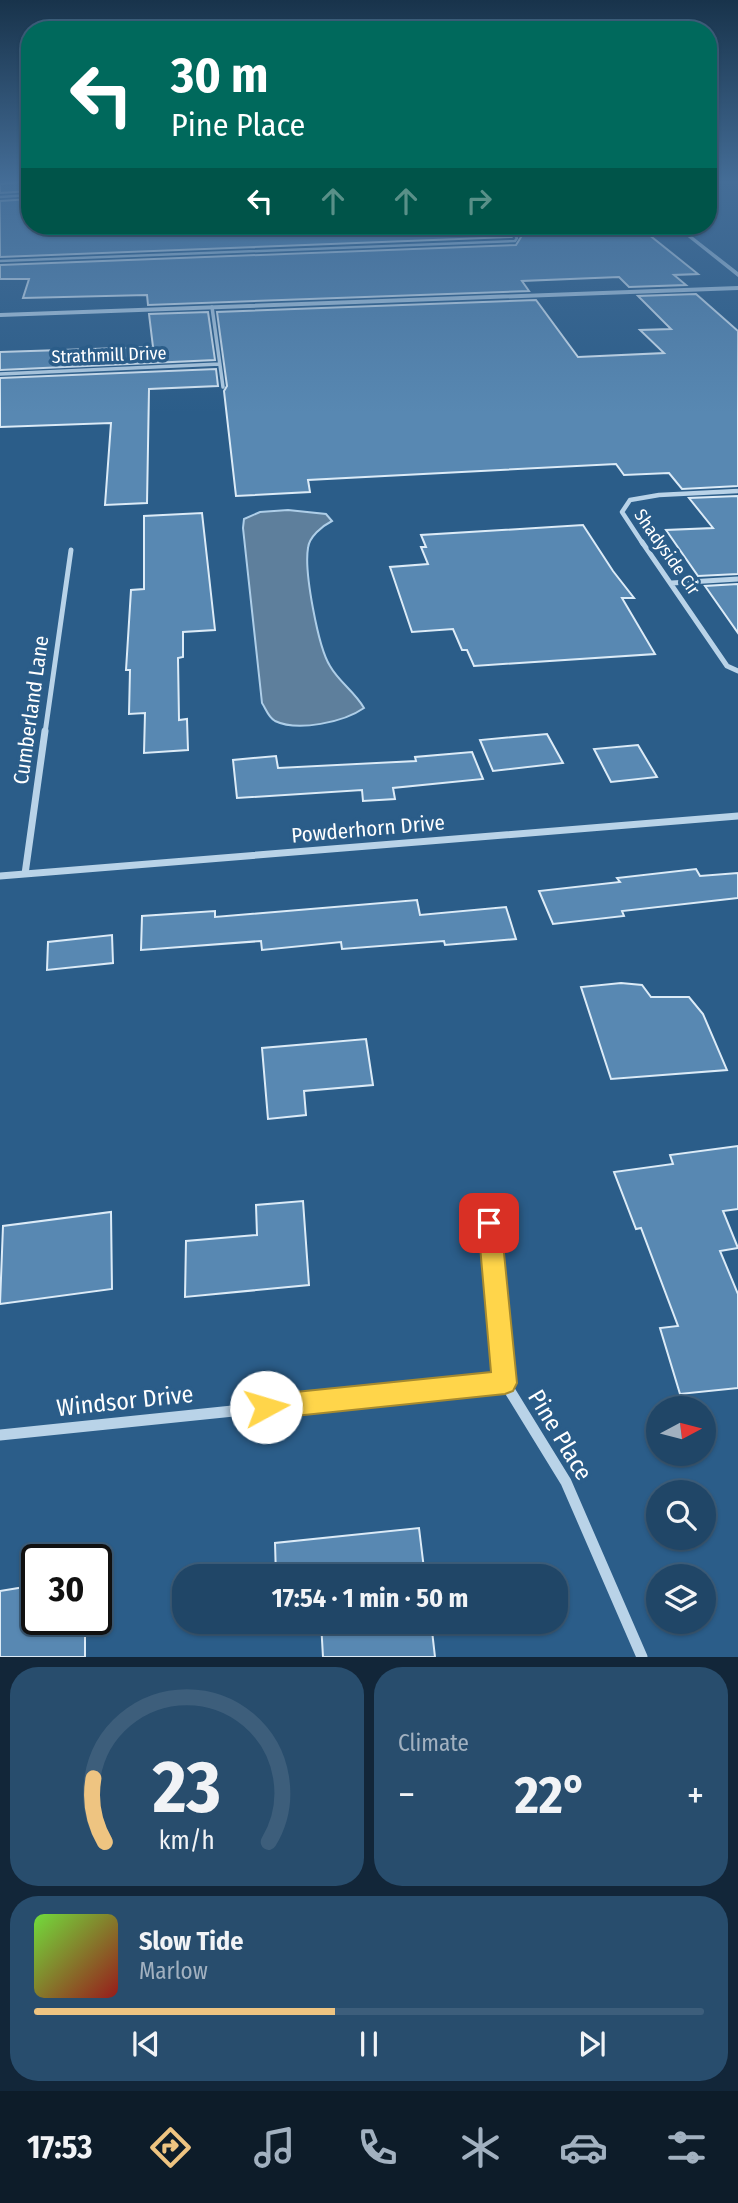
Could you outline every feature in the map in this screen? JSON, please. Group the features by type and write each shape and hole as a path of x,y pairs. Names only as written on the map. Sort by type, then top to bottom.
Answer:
{"street":[{"path":"0,261 69,258"},
{"path":"717,258 738,275"},
{"path":"0,315 738,288"},
{"path":"212,307 223,387"},
{"name":"Strathmill Drive","path":"0,374 220,364"},
{"name":"Shadyside Cir","path":"738,491 659,495 630,500 622,512 727,666 738,671"},
{"name":"Cumberland Lane","path":"26,874 71,550"},
{"path":"672,583 738,579"},
{"name":"Powderhorn Drive","path":"0,876 738,816"},
{"name":"Pine Place","path":"489,1223 505,1383 566,1482 642,1657"},
{"name":"Windsor Drive","path":"0,1435 505,1383"}],"water":[{"path":"288,510 326,514 332,521 317,532 308,548 313,608 321,643 330,666 364,708 321,724 296,726 275,721 262,703 244,519 260,512"}],"building":[{"path":"172,258 678,258 698,274 674,275 686,285 629,287 619,277 522,281 529,291 148,305 147,295 23,298 29,279 0,279 0,265"},
{"path":"696,294 738,331 738,486 682,489 669,473 624,475 616,464 308,480 310,492 236,496 224,391 227,386 217,312 536,300 578,357 664,353 640,330 671,329 638,296"},
{"path":"208,312 215,360 0,370 0,352 153,347 149,314"},
{"path":"216,369 218,386 149,389 147,503 105,505 111,423 0,427 0,378"},
{"path":"738,496 738,574 698,576 666,530 713,528 689,498"},
{"path":"202,513 215,630 183,632 183,657 178,658 179,720 187,719 188,750 144,753 145,713 129,714 130,670 126,670 131,590 144,589 144,516"},
{"path":"583,525 634,598 622,598 655,654 474,666 467,650 462,650 453,629 412,632 390,567 428,564 421,547 426,547 421,535"},
{"path":"738,584 738,633 705,586"},
{"path":"547,734 563,763 493,771 480,740"},
{"path":"638,745 657,777 611,782 594,749"},
{"path":"472,752 483,779 393,788 395,799 363,801 362,790 237,798 233,760 276,756 278,768 416,761 415,757"},
{"path":"696,869 700,876 738,873 738,898 622,911 624,916 553,924 539,891 620,882 617,878"},
{"path":"417,900 420,915 506,907 516,939 445,945 444,941 342,949 341,942 262,950 261,941 141,950 142,916 215,911 215,917"},
{"path":"112,935 113,963 47,970 48,942"},
{"path":"621,983 642,985 651,997 689,997 703,1014 727,1070 611,1079 581,987"},
{"path":"366,1039 373,1085 304,1091 306,1115 268,1119 262,1048"},
{"path":"738,1146 738,1209 723,1211 738,1248 720,1251 738,1294 738,1388 680,1394 660,1328 678,1326 641,1228 636,1229 614,1172 673,1164 670,1155"},
{"path":"303,1201 309,1285 185,1297 186,1241 257,1235 256,1205"},
{"path":"111,1212 112,1289 0,1304 3,1226"},
{"path":"419,1528 423,1564 276,1564 275,1543"},
{"path":"21,1588 21,1635 85,1635 85,1657 0,1657 0,1591"},
{"path":"322,1634 432,1634 435,1657 323,1657"}],"route":[{"path":"266,1407 505,1383 489,1223"}]}
